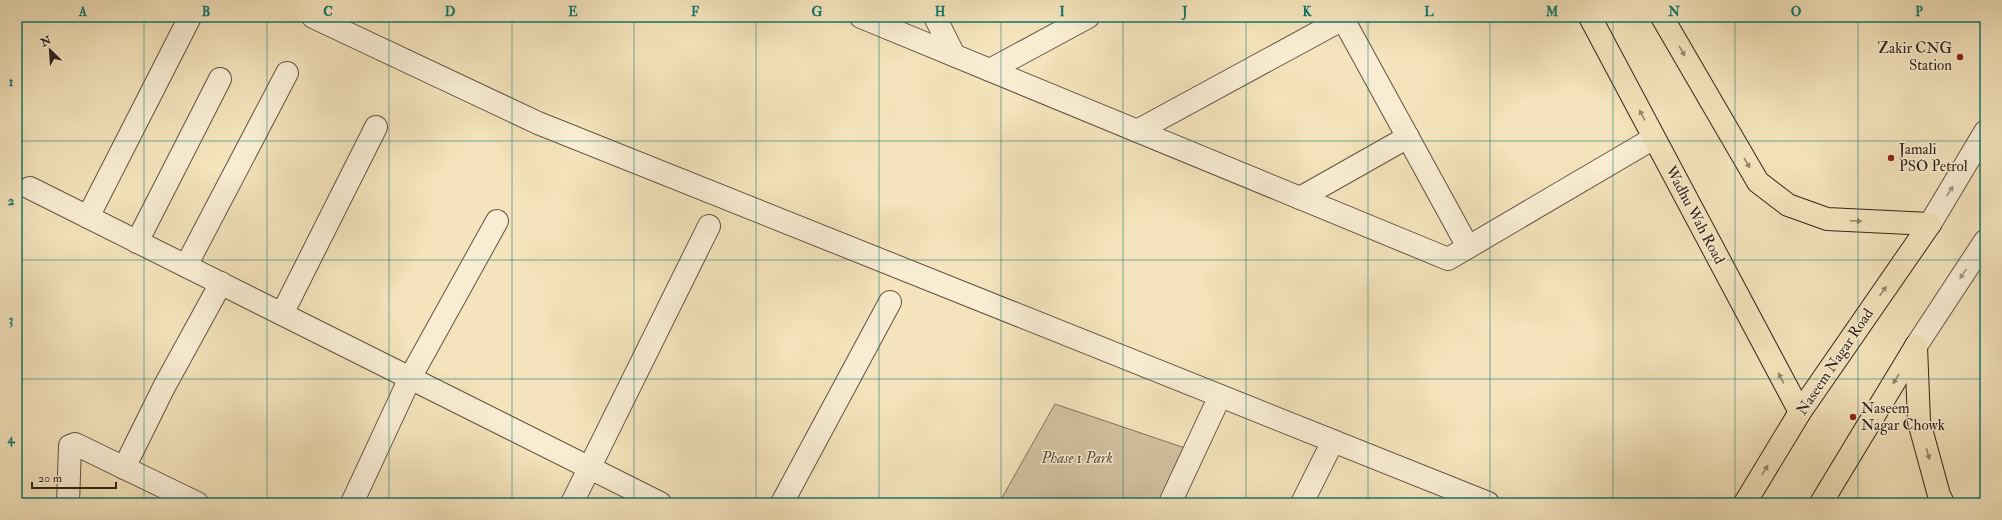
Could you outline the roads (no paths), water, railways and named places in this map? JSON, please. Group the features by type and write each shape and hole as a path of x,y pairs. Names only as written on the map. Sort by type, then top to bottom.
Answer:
{"main road":[{"name":"Wadhu Wah Road","path":"1590,17 1800,412"},
{"path":"1662,17 1758,182 1788,205 1827,219 1930,224"},
{"name":"Naseem Nagar Road","path":"1745,503 1800,412 1930,224"},
{"path":"1821,503 1916,346"},
{"path":"1916,346 1919,422 1939,495 1943,503"}],"street":[{"path":"88,217 190,17"},
{"path":"313,17 538,123 1488,503"},
{"path":"861,17 1448,259 1654,138"},
{"path":"935,17 954,56"},
{"path":"990,70 1088,17"},
{"path":"1137,131 1342,18 1468,247"},
{"path":"186,266 287,73"},
{"path":"138,242 220,79"},
{"path":"282,314 376,127"},
{"path":"1930,224 1985,132"},
{"path":"1300,198 1408,137"},
{"path":"30,188 660,503"},
{"path":"352,503 410,378 497,221"},
{"path":"572,503 708,226"},
{"path":"1916,346 1985,242"},
{"path":"124,468 164,387 221,284"},
{"path":"782,503 890,302"},
{"path":"1170,503 1220,396"},
{"path":"1307,501 1333,441"},
{"path":"68,503 70,446 72,444 124,468 162,496 197,503"}],"place":[{"name":"Zakir CNG Station","path":"1960,57"},
{"name":"Jamali PSO Petrol","path":"1891,158"},
{"name":"Naseem Nagar Chowk","path":"1853,417"}],"park label":[{"name":"Phase 1 Park","path":"1077,458"}]}
